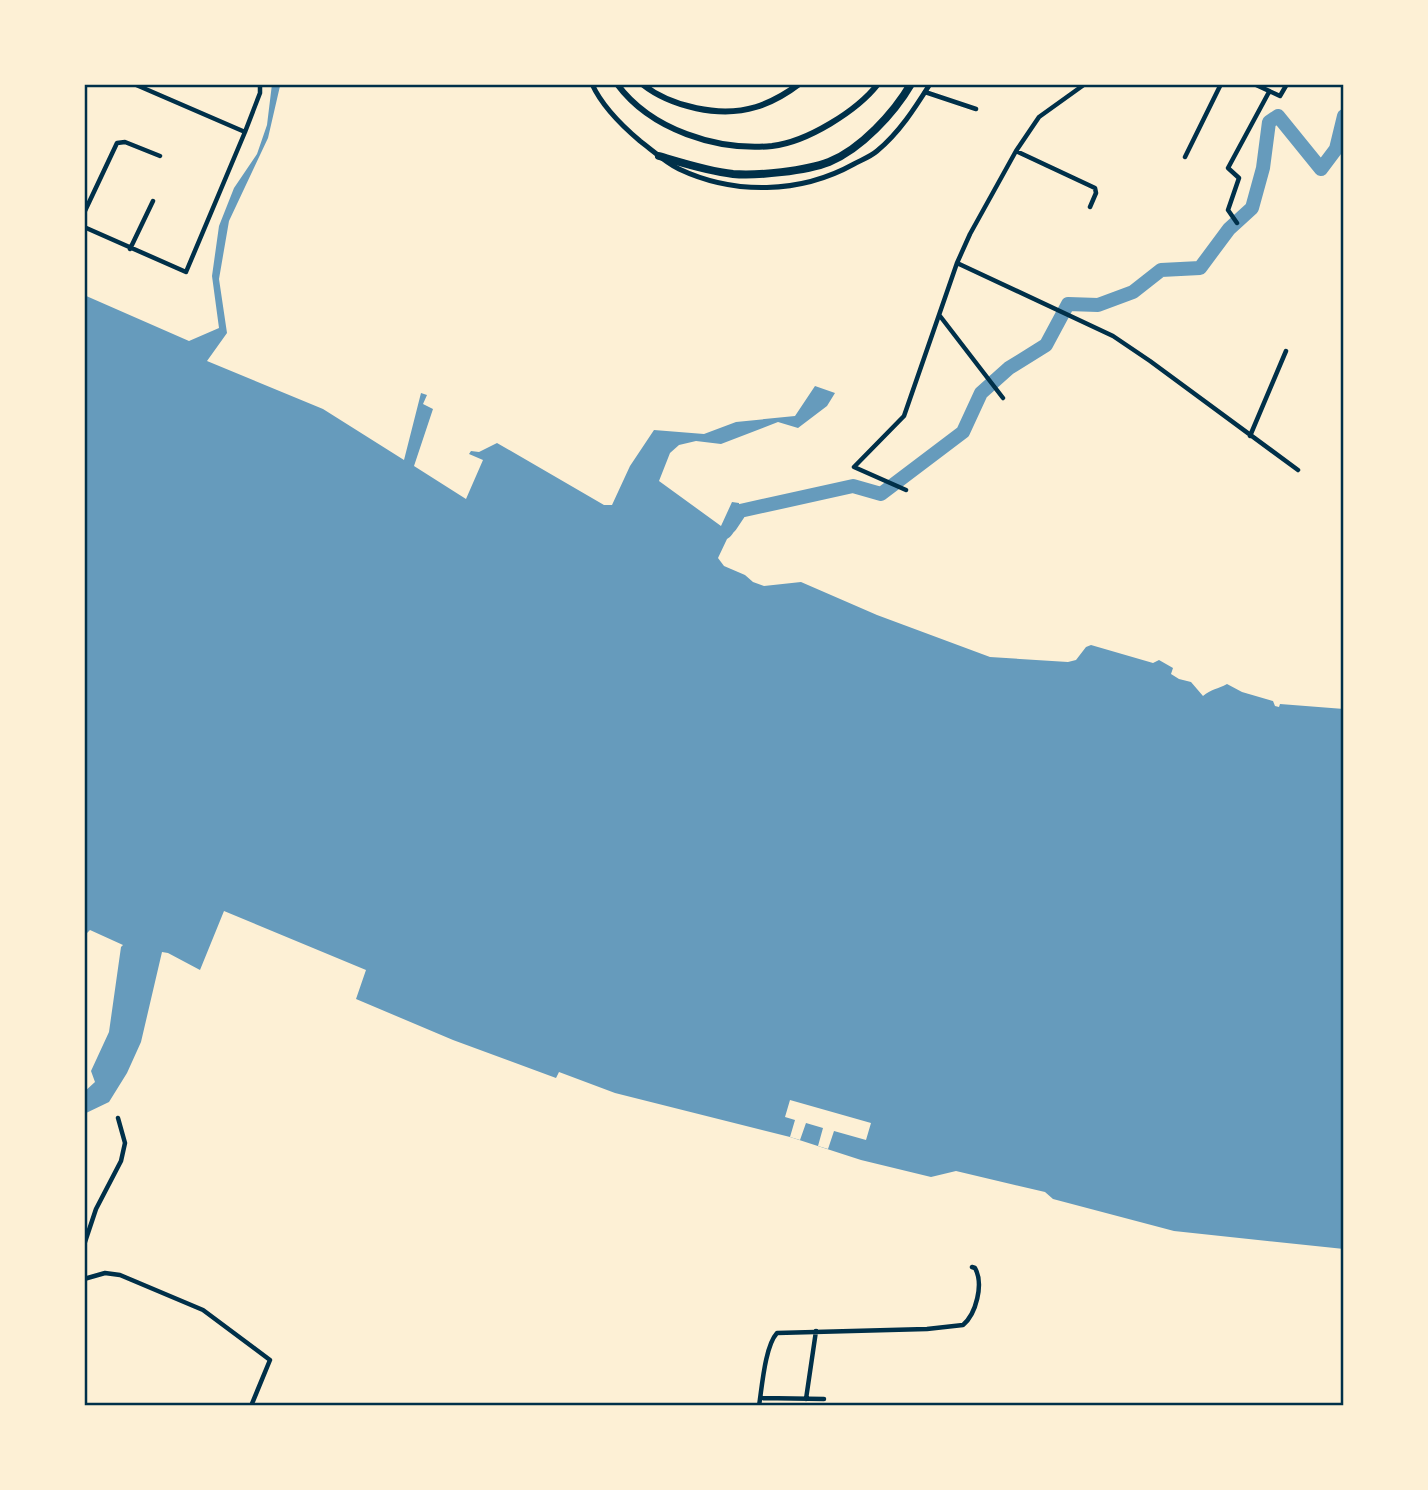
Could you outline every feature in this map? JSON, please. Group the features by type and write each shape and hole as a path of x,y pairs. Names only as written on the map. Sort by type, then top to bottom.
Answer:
{"highway":[{"path":"659,156 695,167 734,174 784,172 829,162 865,139 902,99 911,84"}],"main road":[{"path":"617,84 638,106 683,133 717,144 774,146 808,135 841,117 878,84"},
{"path":"642,84 673,101 702,109 730,111 754,108 780,97 799,84"}],"street":[{"path":"134,84 245,132"},
{"path":"84,227 186,272 245,132 260,93 260,84"},
{"path":"592,84 621,125 678,168 696,176 741,187 781,188 814,182 876,153 899,130 930,84"},
{"path":"906,490 854,467 904,416 957,263 1016,151 1039,117 1085,84"},
{"path":"1185,157 1221,84"},
{"path":"1254,84 1280,96 1287,84"},
{"path":"925,92 976,109"},
{"path":"1237,223 1230,215 1228,206 1239,180 1229,170 1229,166 1269,92"},
{"path":"84,213 117,143 125,142 160,156"},
{"path":"1016,151 1095,188 1096,193 1090,207"},
{"path":"130,249 153,201"},
{"path":"957,263 1113,337 1150,361 1298,470"},
{"path":"940,315 1001,396"},
{"path":"1250,436 1286,351"},
{"path":"84,1245 96,1209 121,1161 125,1143 118,1118"},
{"path":"759,1406 774,1336 781,1332 927,1329 963,1325 971,1316 979,1278 972,1267"},
{"path":"84,1279 106,1273 120,1275 203,1310 261,1353 270,1360 251,1406"},
{"path":"806,1399 816,1331"},
{"path":"760,1398 824,1399"}],"water":[{"path":"272,84 280,86 268,138 229,221 219,279 227,333 207,361 323,409 404,460 421,393 427,395 423,404 433,409 414,466 466,499 483,460 469,454 497,443 604,505 612,505 630,466 654,430 704,434 736,422 795,416 815,386 835,393 827,406 798,428 778,422 721,444 696,441 679,445 670,453 659,481 721,526 732,502 739,503 735,528 718,558 724,566 764,586 801,582 877,615 990,657 1068,662 1076,660 1086,647 1091,645 1153,663 1159,660 1173,668 1171,674 1191,682 1203,696 1227,684 1242,692 1273,701 1275,706 1279,707 1280,704 1344,709 1344,1249 1174,1231 1053,1199 1045,1192 956,1171 931,1177 861,1160 790,1137 615,1093 559,1072 556,1078 453,1040 356,999 366,970 224,911 200,970 162,952 141,1042 127,1073 109,1102 84,1114 84,1092 95,1082 91,1071 109,1032 123,945 90,930 84,936 84,295 189,341 219,328 212,276 219,226 234,188 257,154 267,125"}],"pier":[{"path":"790,1100 871,1123 866,1140 834,1131 828,1149 818,1146 823,1128 806,1123 800,1140 790,1137 795,1120 785,1117"}],"waterway":[{"path":"730,526 740,511 853,486 881,494 963,432 981,393 1009,368 1046,345 1068,304 1098,305 1133,292 1161,270 1200,268 1229,229 1252,208 1263,168 1269,122 1278,116 1321,169 1336,149 1344,116"}]}
